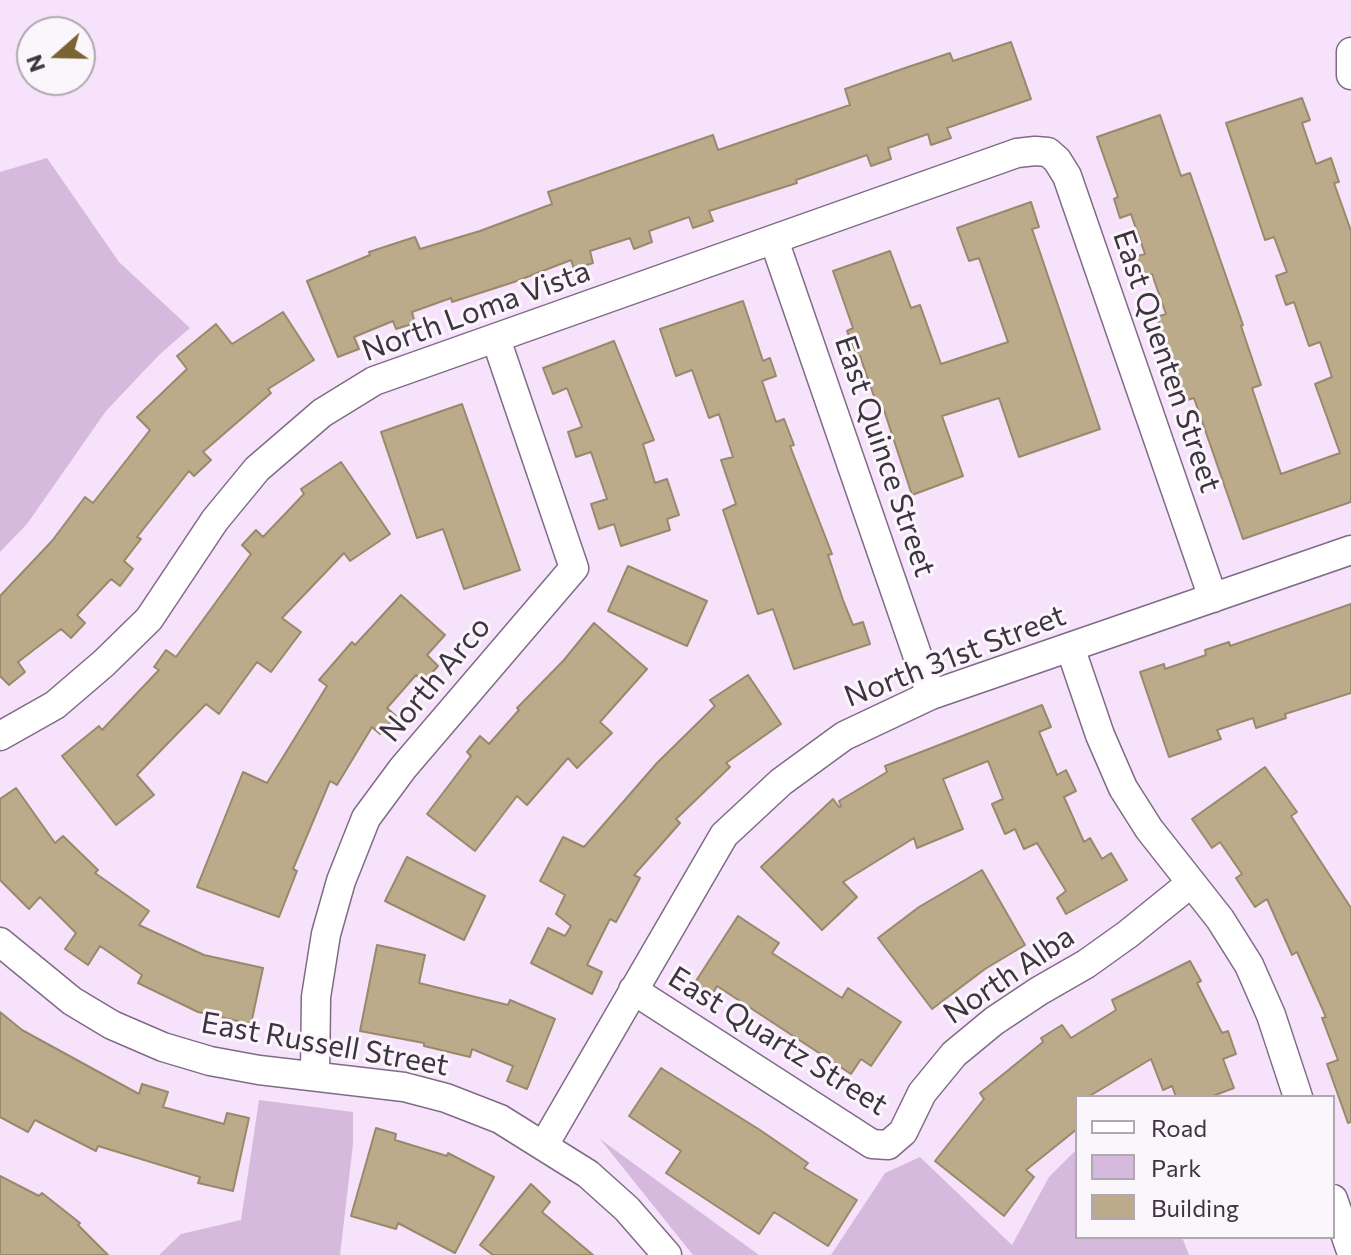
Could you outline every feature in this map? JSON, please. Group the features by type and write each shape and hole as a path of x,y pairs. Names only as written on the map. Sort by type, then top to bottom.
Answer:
{"street":[{"name":"North Loma Vista","path":"0,736 55,705 104,663 149,619 215,520 257,469 322,413 374,381 1017,153 1048,152"},
{"name":"East Quenten Street","path":"1048,152 1067,176 1213,598"},
{"name":"East Quince Street","path":"774,240 931,695"},
{"name":"North Arco","path":"315,1076 316,997 326,934 341,881 366,818 403,768 574,568 496,339"},
{"name":"North 31st Street","path":"544,1145 724,835 781,782 844,736 931,695 1351,550"},
{"path":"1070,647 1100,735 1123,788 1149,829 1220,919 1249,965 1271,1015 1297,1095"},
{"name":"North Alba","path":"888,1145 903,1132 922,1093 954,1054 994,1021 1118,941 1191,883"},
{"name":"East Russell Street","path":"0,942 43,979 112,1025 163,1047 210,1061 259,1070 404,1087 446,1098 500,1119 598,1183 627,1209 667,1255"},
{"name":"East Quartz Street","path":"633,990 872,1144 888,1145"},
{"path":"1335,1205 1351,1251"}],"green space":[{"path":"47,158 119,262 190,328 159,355 106,411 27,524 0,552 0,172"},
{"path":"259,1100 353,1112 353,1144 340,1255 159,1255 181,1234 241,1220"},
{"path":"600,1139 759,1255 693,1255"},
{"path":"1075,1151 1075,1239 1183,1239 1189,1255 831,1255 885,1173 920,1157 1012,1245 1049,1177"}],"building":[{"path":"1011,42 1031,99 947,128 951,138 931,145 928,134 888,148 891,159 871,166 867,155 796,180 797,183 709,211 713,221 693,228 689,217 649,231 652,242 634,249 630,238 590,251 593,263 574,269 571,260 452,302 451,298 412,312 415,323 396,329 393,321 354,337 359,349 338,357 307,281 370,255 369,252 415,237 420,249 480,231 552,204 548,192 713,135 718,150 850,105 845,89 905,68 950,53 953,61"},
{"path":"1302,98 1310,120 1302,123 1316,164 1331,158 1339,182 1334,183 1351,231 1351,502 1243,539 1194,398 1184,401 1157,317 1166,314 1152,274 1141,277 1134,257 1145,254 1131,214 1120,218 1114,199 1118,197 1097,137 1160,115 1181,176 1190,173 1243,325 1261,385 1252,388 1281,474 1340,453 1315,384 1332,377 1320,342 1309,346 1294,302 1286,305 1276,276 1287,272 1274,237 1265,240 1226,123"},
{"path":"1031,202 1039,227 1032,229 1100,429 1019,457 999,398 942,416 963,476 912,495 882,404 877,405 860,356 857,357 847,331 853,328 833,271 890,251 911,308 920,305 941,364 1008,342 979,258 969,261 957,228"},
{"path":"743,301 763,361 770,358 776,376 762,381 776,422 784,419 794,445 790,446 832,554 828,555 843,600 853,625 863,622 870,644 794,669 773,609 758,614 723,510 736,504 721,460 733,457 719,414 709,418 692,370 676,376 660,329"},
{"path":"283,312 314,360 268,389 271,393 203,452 211,460 194,476 189,471 137,537 141,539 124,561 133,569 120,586 111,579 77,615 85,623 71,638 61,629 18,662 25,672 9,685 0,676 0,596 52,541 85,497 93,503 150,430 137,417 187,369 177,356 216,324 232,344"},
{"path":"614,341 654,440 643,444 655,483 667,479 679,515 667,519 670,530 621,546 614,524 599,529 591,504 607,499 591,452 576,457 568,432 582,427 567,388 553,394 543,368"},
{"path":"462,404 520,570 464,589 443,529 417,538 381,432"},
{"path":"341,462 390,534 350,561 344,553 282,618 301,632 271,672 257,662 219,714 206,704 137,775 154,795 116,825 62,756 99,726 102,730 159,670 154,667 166,650 176,657 251,554 242,545 256,530 263,537 304,494 301,489"},
{"path":"628,566 707,601 687,646 608,611"},
{"path":"401,595 445,635 427,655 438,666 424,682 416,675 387,708 396,716 380,734 372,727 337,785 330,781 293,869 297,871 279,917 197,887 243,772 267,783 327,686 319,680 352,642 355,645"},
{"path":"1351,604 1351,693 1285,714 1286,718 1256,728 1253,718 1217,730 1221,739 1169,757 1140,672 1164,664 1165,669 1206,655 1205,650 1229,642 1230,646"},
{"path":"594,623 647,669 600,722 612,733 577,768 568,758 527,805 517,796 475,851 427,814 471,756 467,752 480,736 489,744 519,710 517,708 564,660"},
{"path":"748,675 781,724 726,763 730,767 676,819 680,823 634,875 640,878 616,922 610,919 587,965 602,972 592,994 531,963 548,928 565,936 571,926 556,914 565,895 540,881 563,837 584,847 657,763 715,706 710,700"},
{"path":"1042,705 1051,727 1039,732 1057,775 1066,770 1076,791 1064,797 1084,842 1090,838 1102,859 1111,853 1127,880 1066,914 1057,898 1066,891 1037,843 1024,849 1015,829 1005,834 992,804 1003,799 988,761 943,779 963,829 917,848 914,838 843,882 857,897 822,930 761,867 833,799 841,806 839,801 887,772 885,766"},
{"path":"1265,767 1297,812 1291,816 1351,908 1351,1122 1348,1123 1327,1064 1338,1060 1322,1018 1326,1017 1297,952 1292,955 1267,899 1255,907 1236,878 1242,874 1220,842 1212,848 1192,819"},
{"path":"16,788 55,843 63,836 98,870 95,873 149,911 139,925 204,955 263,968 251,1024 198,1012 138,983 142,975 100,946 88,965 65,949 76,933 40,897 29,909 0,880 0,799"},
{"path":"407,857 485,896 464,940 385,901"},
{"path":"982,870 1025,945 985,969 932,1009 878,938 919,907"},
{"path":"738,916 779,943 772,953 842,998 848,988 901,1022 871,1066 861,1059 851,1074 717,986 712,995 694,984"},
{"path":"377,945 425,955 419,983 508,1005 510,1000 555,1019 527,1089 507,1081 513,1066 472,1049 470,1057 424,1046 424,1043 360,1031"},
{"path":"1190,961 1201,981 1197,983 1222,1033 1228,1031 1236,1054 1223,1059 1234,1088 1215,1095 1175,1095 1172,1086 1163,1090 1151,1059 1091,1095 1075,1095 1075,1131 1026,1170 1034,1177 1004,1216 935,1161 984,1099 980,1093 1043,1042 1041,1038 1062,1025 1071,1038 1116,1010 1112,1000"},
{"path":"0,1012 22,1030 139,1094 142,1084 168,1092 163,1107 224,1124 227,1113 249,1118 233,1191 198,1183 200,1177 98,1146 96,1151 35,1120 28,1132 0,1117"},
{"path":"661,1068 760,1130 808,1163 804,1168 857,1200 828,1246 774,1212 759,1234 666,1173 681,1151 629,1116"},
{"path":"376,1128 396,1134 395,1140 447,1156 448,1153 494,1177 455,1253 398,1223 396,1229 351,1216"},
{"path":"0,1176 39,1196 42,1193 80,1223 78,1225 108,1255 0,1255"},
{"path":"531,1184 550,1202 542,1212 593,1255 493,1255 480,1245"}]}
